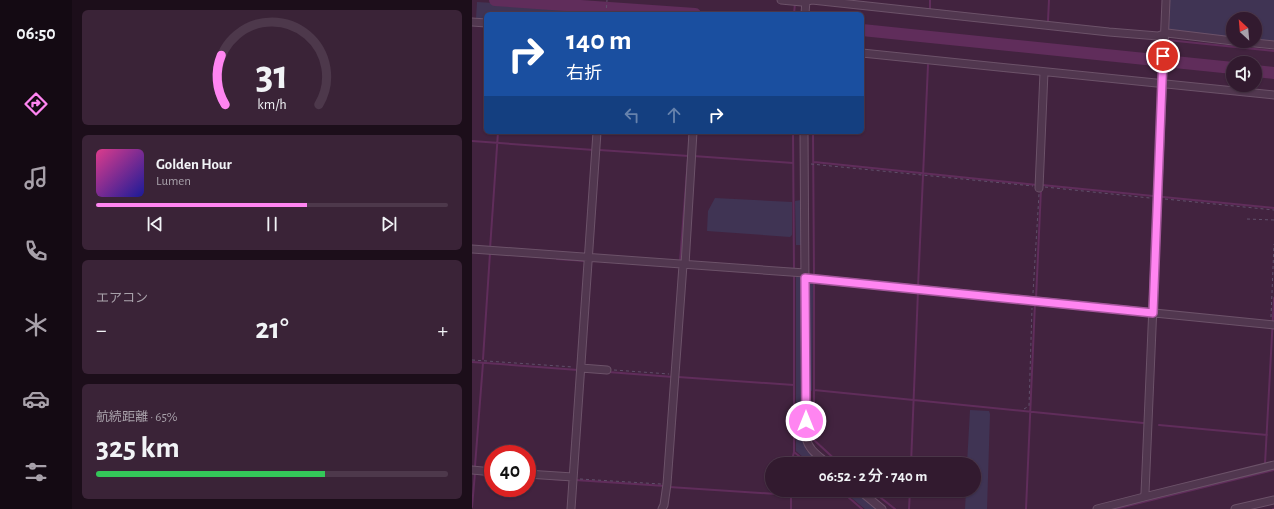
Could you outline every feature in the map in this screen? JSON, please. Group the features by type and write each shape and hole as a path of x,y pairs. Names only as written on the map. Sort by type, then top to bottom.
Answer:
{"street":[{"path":"781,0 812,0 1110,32 1158,36 1166,33 1226,40"},
{"path":"1146,497 1153,313 1165,84 1163,62 1166,0"},
{"path":"804,12 806,1"},
{"path":"472,22 484,23"},
{"path":"1262,44 1274,45"},
{"path":"864,53 1274,95"},
{"path":"1039,186 1044,72"},
{"path":"571,509 597,134"},
{"path":"662,509 667,484 676,375 692,134"},
{"path":"804,134 810,277 806,437 807,444 820,457"},
{"path":"472,249 682,266 794,272 810,277 1033,298 1153,313 1272,325"},
{"path":"581,368 607,370"},
{"path":"1097,509 1274,465"},
{"path":"472,470 484,471"},
{"path":"536,475 573,477"},
{"path":"867,497 882,509"},
{"path":"1235,509 1274,500"}],"path":[{"path":"606,12 608,0"},
{"path":"812,164 1274,210"},
{"path":"1024,409 1029,406 1039,186"},
{"path":"1247,219 1274,220"},
{"path":"1272,325 1274,244"},
{"path":"472,360 581,368"},
{"path":"607,370 676,375"},
{"path":"573,477 667,484"}],"shaded area":[{"path":"1170,0 1274,0 1274,42 1262,41 1262,12 1226,12 1226,36 1169,30"},
{"path":"477,2 574,8 574,12 484,12 484,20 476,19"},
{"path":"715,198 792,202 792,235 790,237 707,231 708,211"},
{"path":"801,200 802,245 796,245 795,201"},
{"path":"796,275 802,277 803,442 806,450 814,457 803,457 796,451"},
{"path":"813,281 812,391 809,390 809,282"},
{"path":"970,410 989,411 987,509 965,509 966,497 981,497 981,457 967,457"},
{"path":"850,497 862,497 877,509 865,509"}],"waterway":[{"path":"495,0 666,12"},
{"path":"930,0 930,9"},
{"path":"1048,21 1049,0"},
{"path":"794,12 795,3"},
{"path":"864,30 1226,67"},
{"path":"1167,40 1274,51"},
{"path":"918,287 928,65"},
{"path":"1262,72 1274,73"},
{"path":"490,249 498,134"},
{"path":"793,134 794,270"},
{"path":"813,134 814,276"},
{"path":"472,141 594,150"},
{"path":"599,150 689,156"},
{"path":"693,156 793,163"},
{"path":"680,262 688,158"},
{"path":"814,162 1037,185"},
{"path":"1042,185 1274,208"},
{"path":"1036,299 1041,189"},
{"path":"483,359 490,253"},
{"path":"557,259 586,261"},
{"path":"794,274 794,452 800,457"},
{"path":"814,281 814,440 832,457"},
{"path":"911,457 918,291"},
{"path":"1265,464 1274,298"},
{"path":"1026,509 1035,303"},
{"path":"472,362 578,370"},
{"path":"475,466 483,363"},
{"path":"608,372 673,377"},
{"path":"678,377 794,385"},
{"path":"814,390 1143,423"},
{"path":"1159,425 1267,435"},
{"path":"793,457 794,452"},
{"path":"1115,509 1274,470"},
{"path":"472,507 475,473"},
{"path":"552,479 571,480"},
{"path":"575,480 665,486"},
{"path":"669,487 765,493"},
{"path":"791,497 791,509"},
{"path":"848,497 862,509"},
{"path":"880,497 895,509"},
{"path":"909,509 910,497"}],"route":[{"path":"806,421 805,278 1153,313 1163,88 1163,56"}]}
